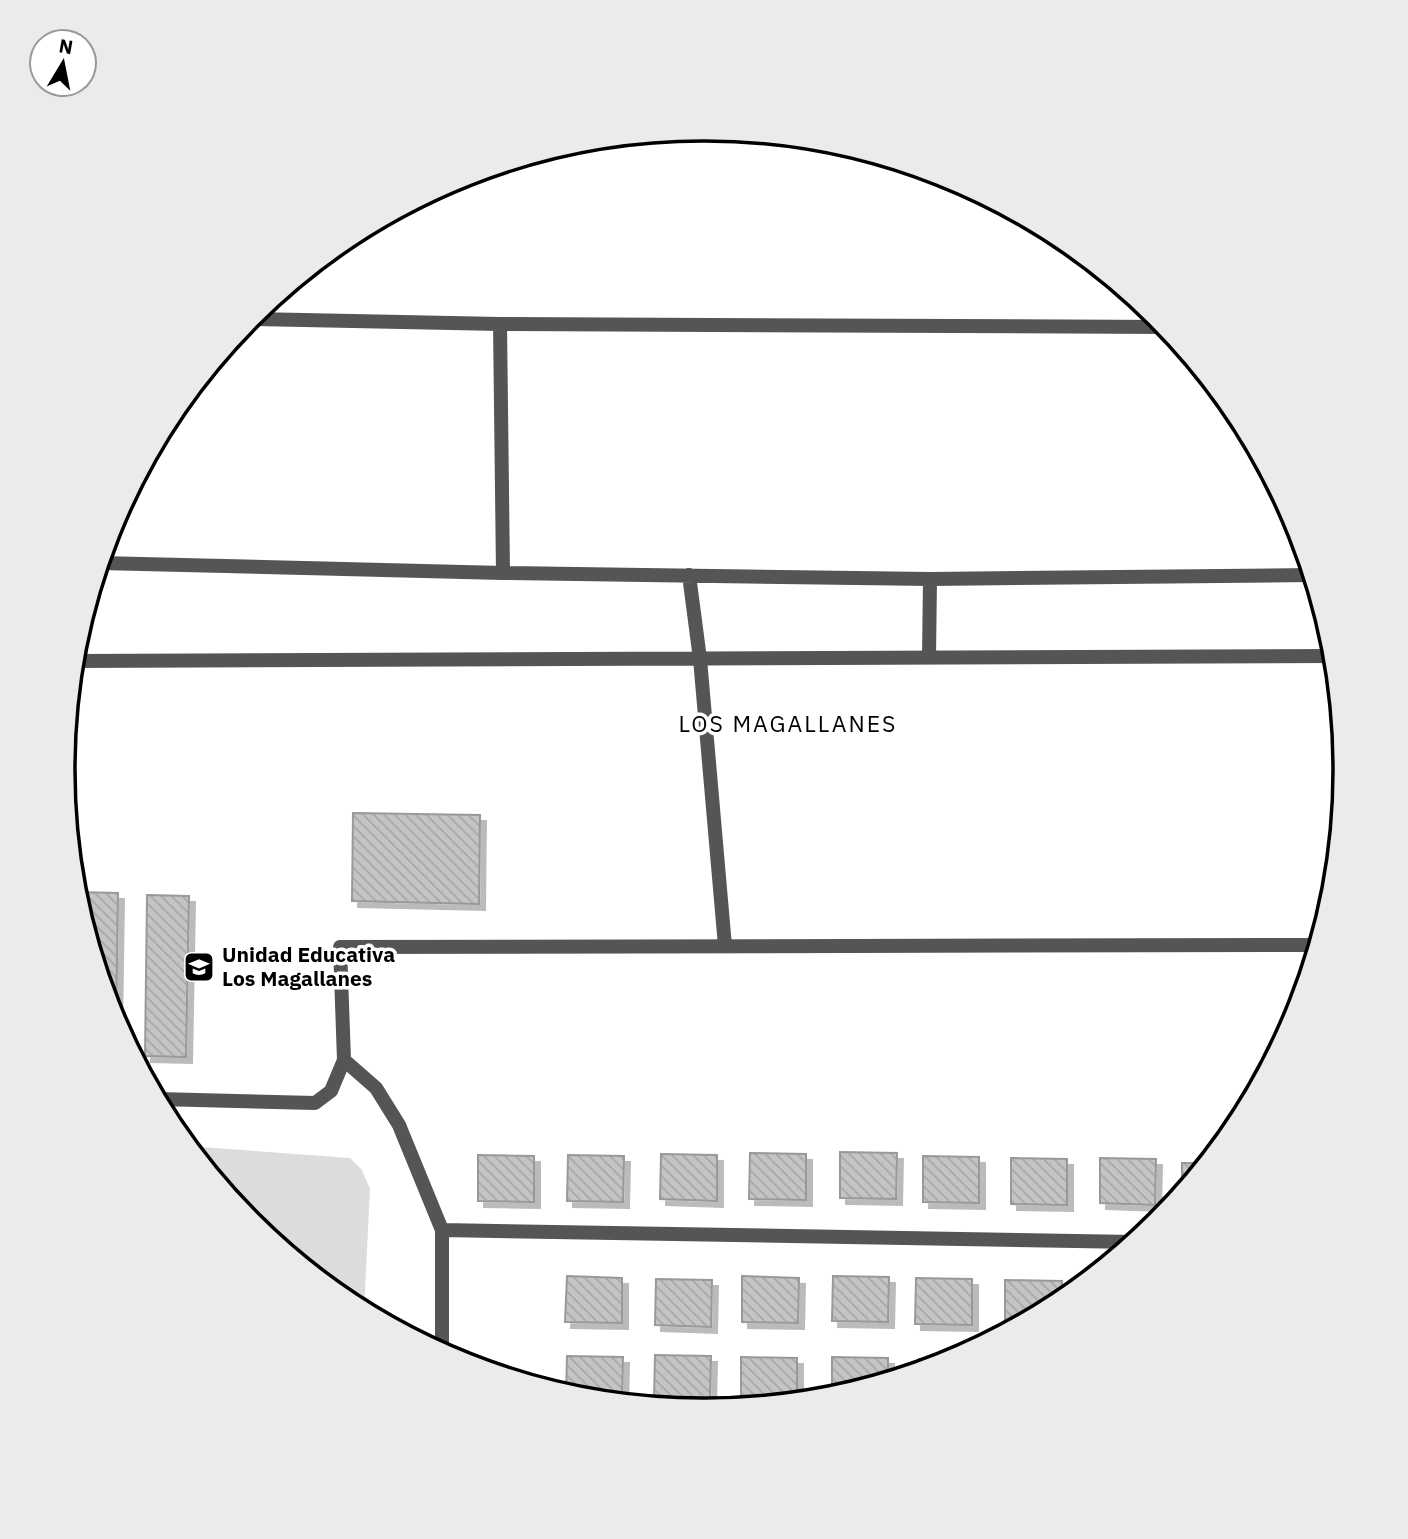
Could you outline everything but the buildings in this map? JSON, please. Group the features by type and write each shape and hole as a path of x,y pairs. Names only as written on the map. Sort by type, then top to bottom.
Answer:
{"street":[{"path":"265,319 500,324 1151,327"},
{"path":"500,324 503,573"},
{"path":"110,563 503,573 930,579 1301,575"},
{"path":"689,575 700,659 725,946"},
{"path":"929,657 930,579"},
{"path":"85,661 1322,656"},
{"path":"169,1099 315,1102 331,1091 344,1060 340,947 1307,944"},
{"path":"344,1060 376,1088 399,1125 442,1230 442,1340"},
{"path":"442,1230 1119,1242"}],"shaded area":[{"path":"201,1147 350,1158 362,1170 370,1189 365,1298 289,1242 231,1184"}],"place":[{"name":"Unidad Educativa Los Magallanes","path":"199,967"}],"district":[{"name":"LOS MAGALLANES","path":"788,724"}]}
